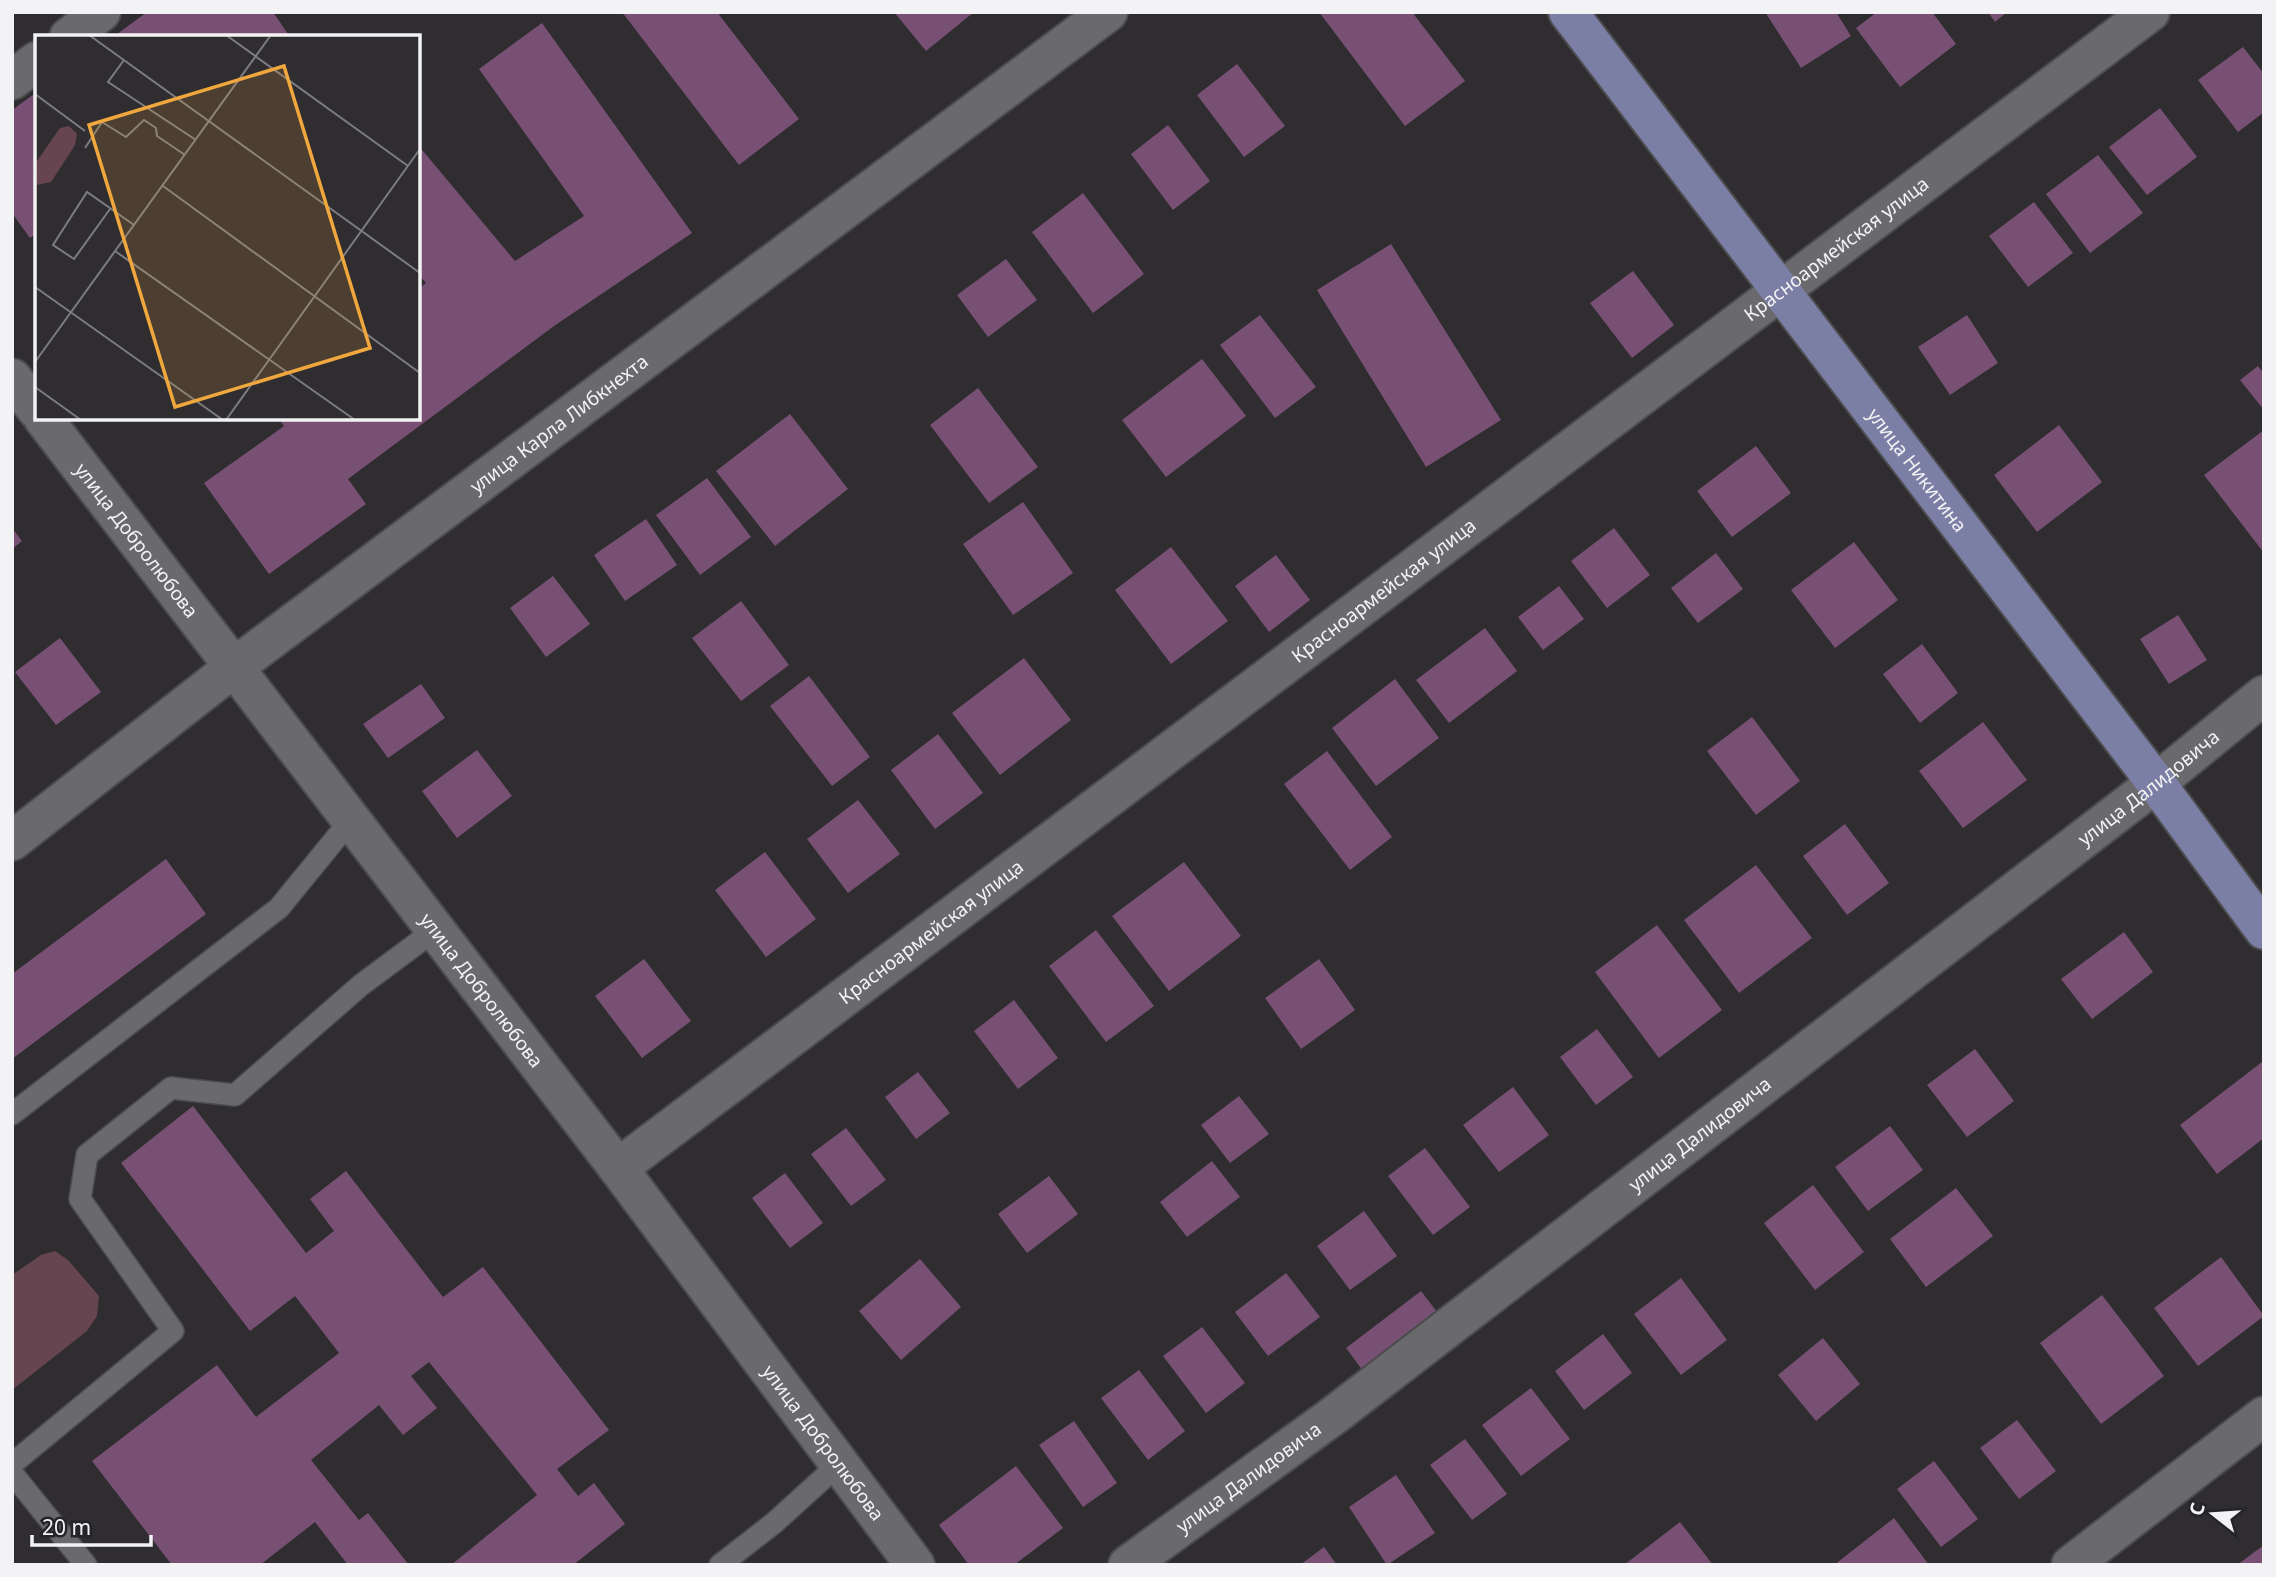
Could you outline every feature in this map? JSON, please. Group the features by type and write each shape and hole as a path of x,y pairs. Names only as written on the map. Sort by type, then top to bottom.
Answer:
{"main road":[{"name":"улица Никитина","path":"1567,12 2156,783 2264,930"}],"street":[{"path":"72,35 101,12"},
{"name":"улица Карла Либкнехта","path":"12,841 233,668 1108,12"},
{"name":"Красноармейская улица","path":"618,1168 2150,12"},
{"path":"12,80 35,63"},
{"path":"12,378 35,407"},
{"name":"улица Добролюбова","path":"45,420 618,1168 915,1565"},
{"name":"улица Далидовича","path":"1128,1565 1333,1416 2156,783 2264,695"},
{"path":"2071,1565 2264,1416"}],"lane":[{"path":"12,1114 279,908 351,821"},
{"path":"12,1464 173,1331 80,1199 86,1154 170,1088 235,1096 361,985 435,930"},
{"path":"720,1565 774,1523 839,1464"},
{"path":"12,1473 86,1565"}],"shaded area":[{"path":"55,1251 68,1260 99,1296 97,1316 87,1331 12,1390 12,1275 41,1255"}],"building":[{"path":"147,12 273,12 289,35 116,35"},
{"path":"622,12 717,12 799,119 739,165"},
{"path":"894,12 974,12 926,51"},
{"path":"1319,12 1412,12 1465,81 1405,126"},
{"path":"1765,12 1836,12 1851,36 1801,68"},
{"path":"1877,12 1932,12 1956,44 1900,87 1856,28"},
{"path":"1988,12 2007,12 1995,22"},
{"path":"542,23 692,233 554,326 348,479 366,504 269,574 204,483 284,426 280,420 420,420 420,288 426,283 420,276 420,147 515,261 584,216 479,69"},
{"path":"2243,47 2264,74 2264,112 2238,132 2198,80"},
{"path":"1237,64 1285,126 1244,157 1197,95"},
{"path":"35,93 35,234 30,238 12,213 12,110"},
{"path":"2160,108 2197,157 2147,195 2109,147"},
{"path":"1168,125 1210,181 1173,210 1131,154"},
{"path":"2098,155 2143,213 2090,253 2046,194"},
{"path":"1083,193 1144,274 1093,313 1032,232"},
{"path":"2034,202 2073,253 2028,287 1989,236"},
{"path":"1391,244 1501,420 1426,467 1317,290"},
{"path":"1006,259 1037,300 988,337 957,295"},
{"path":"1633,271 1674,325 1632,358 1590,303"},
{"path":"1260,315 1316,387 1275,418 1220,345"},
{"path":"1967,315 1998,363 1950,395 1918,347"},
{"path":"1202,359 1246,416 1166,477 1122,420"},
{"path":"2258,366 2264,374 2264,410 2240,380"},
{"path":"978,388 1038,467 989,503 930,425"},
{"path":"790,414 848,489 775,546 716,471"},
{"path":"2059,425 2102,482 2037,532 1994,475"},
{"path":"2264,430 2264,553 2204,475"},
{"path":"1756,446 1791,493 1732,537 1697,491"},
{"path":"707,478 751,537 700,575 656,515"},
{"path":"1023,502 1073,573 1013,615 963,544"},
{"path":"646,519 677,565 625,601 594,555"},
{"path":"12,528 22,541 12,549"},
{"path":"1614,528 1650,575 1607,608 1571,561"},
{"path":"1854,542 1898,600 1835,648 1791,590"},
{"path":"1171,547 1228,621 1171,664 1115,590"},
{"path":"1716,553 1743,589 1698,623 1671,588"},
{"path":"1276,555 1310,600 1269,632 1235,586"},
{"path":"553,576 590,624 546,657 510,608"},
{"path":"1559,586 1584,619 1543,650 1518,617"},
{"path":"741,601 789,665 741,701 692,638"},
{"path":"2178,615 2207,660 2169,684 2140,639"},
{"path":"1485,628 1517,671 1449,723 1416,680"},
{"path":"60,638 101,692 56,725 15,672"},
{"path":"1922,644 1958,693 1920,723 1883,674"},
{"path":"1024,658 1071,720 1000,775 952,713"},
{"path":"809,676 870,757 832,786 770,706"},
{"path":"1395,679 1439,738 1376,786 1332,728"},
{"path":"421,684 445,718 388,758 363,724"},
{"path":"1752,717 1800,781 1756,815 1707,751"},
{"path":"1983,722 2027,780 1963,828 1919,771"},
{"path":"938,734 983,793 935,829 891,770"},
{"path":"477,750 512,796 457,838 422,791"},
{"path":"1327,751 1392,837 1350,870 1284,784"},
{"path":"858,800 900,854 848,893 807,839"},
{"path":"1845,824 1889,883 1847,915 1803,856"},
{"path":"765,852 816,919 766,957 715,890"},
{"path":"166,859 206,914 12,1059 12,974"},
{"path":"1184,862 1241,936 1169,991 1112,916"},
{"path":"1756,865 1812,938 1739,993 1684,920"},
{"path":"1657,925 1722,1010 1659,1058 1595,972"},
{"path":"1096,930 1154,1006 1106,1042 1049,966"},
{"path":"2124,932 2153,972 2092,1019 2061,979"},
{"path":"644,959 691,1021 642,1058 595,996"},
{"path":"1319,959 1355,1010 1301,1049 1265,998"},
{"path":"1014,1000 1058,1058 1018,1089 974,1031"},
{"path":"1597,1029 1633,1077 1596,1105 1560,1057"},
{"path":"1975,1049 2014,1101 1967,1137 1927,1085"},
{"path":"2262,1062 2264,1138 2217,1174 2180,1125"},
{"path":"918,1072 950,1113 916,1139 885,1097"},
{"path":"1513,1087 1549,1135 1499,1172 1463,1125"},
{"path":"1239,1096 1269,1134 1230,1163 1201,1125"},
{"path":"193,1106 306,1253 334,1231 310,1199 346,1171 443,1297 483,1267 609,1430 557,1469 578,1496 594,1483 625,1524 573,1565 451,1565 537,1495 429,1362 411,1376 437,1408 403,1435 379,1405 311,1460 359,1520 368,1513 409,1565 348,1565 315,1522 260,1565 172,1565 92,1461 217,1365 256,1417 339,1353 295,1296 250,1331 121,1163"},
{"path":"1890,1126 1923,1170 1868,1211 1835,1167"},
{"path":"846,1128 886,1180 851,1206 811,1154"},
{"path":"1425,1148 1470,1207 1433,1235 1388,1176"},
{"path":"1212,1161 1240,1197 1187,1237 1160,1202"},
{"path":"785,1173 823,1223 790,1248 752,1198"},
{"path":"1049,1176 1078,1214 1027,1253 998,1214"},
{"path":"1813,1185 1864,1252 1815,1290 1764,1223"},
{"path":"1956,1188 1993,1236 1926,1287 1890,1239"},
{"path":"1364,1211 1397,1256 1350,1290 1317,1246"},
{"path":"2221,1257 2264,1316 2198,1366 2154,1308"},
{"path":"920,1259 961,1307 901,1360 859,1311"},
{"path":"1286,1273 1320,1317 1268,1356 1235,1312"},
{"path":"1681,1278 1727,1340 1681,1375 1634,1314"},
{"path":"1421,1291 1444,1321 1369,1379 1346,1348"},
{"path":"2102,1295 2164,1376 2101,1424 2040,1343"},
{"path":"1202,1327 1245,1383 1206,1413 1163,1356"},
{"path":"1603,1334 1632,1373 1584,1410 1555,1371"},
{"path":"1823,1338 1860,1384 1816,1421 1778,1375"},
{"path":"1139,1370 1185,1431 1148,1460 1101,1398"},
{"path":"1531,1388 1570,1439 1521,1476 1482,1425"},
{"path":"2017,1420 2056,1471 2019,1499 1980,1448"},
{"path":"1074,1421 1117,1483 1083,1507 1039,1445"},
{"path":"1465,1439 1507,1494 1472,1520 1430,1465"},
{"path":"1934,1461 1978,1519 1941,1547 1897,1489"},
{"path":"1016,1466 1063,1528 1014,1565 969,1565 939,1525"},
{"path":"1396,1475 1435,1533 1387,1565 1349,1507"},
{"path":"1894,1518 1929,1565 1834,1565"},
{"path":"1680,1522 1713,1565 1624,1565"},
{"path":"2264,1545 2264,1565 2237,1565"},
{"path":"1324,1547 1337,1565 1300,1565"}]}
